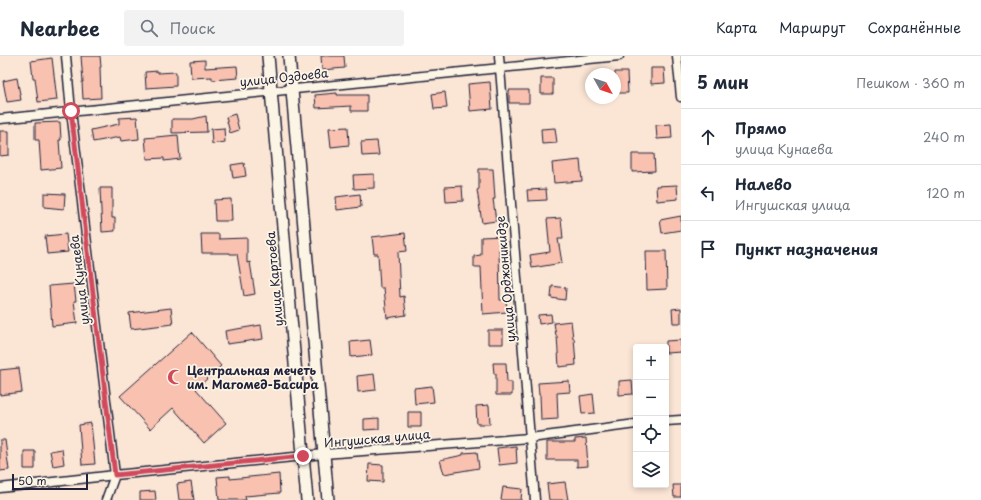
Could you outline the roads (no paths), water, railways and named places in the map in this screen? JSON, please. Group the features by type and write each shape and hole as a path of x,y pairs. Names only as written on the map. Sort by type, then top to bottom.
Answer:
{"main road":[{"name":"улица Картоева","path":"268,56 307,500"},
{"path":"289,56 328,500"}],"street":[{"name":"улица Кунаева","path":"66,56 71,111 115,475 106,500"},
{"name":"улица Орджоникидзе","path":"499,56 535,500"},
{"name":"улица Оздоева","path":"0,119 619,56"},
{"path":"677,56 681,97"},
{"path":"669,421 681,420"},
{"name":"Ингушская улица","path":"0,488 324,454 530,438 633,424"}],"place":[{"name":"Центральная мечеть им. Магомед-Басира","path":"175,377"}]}
